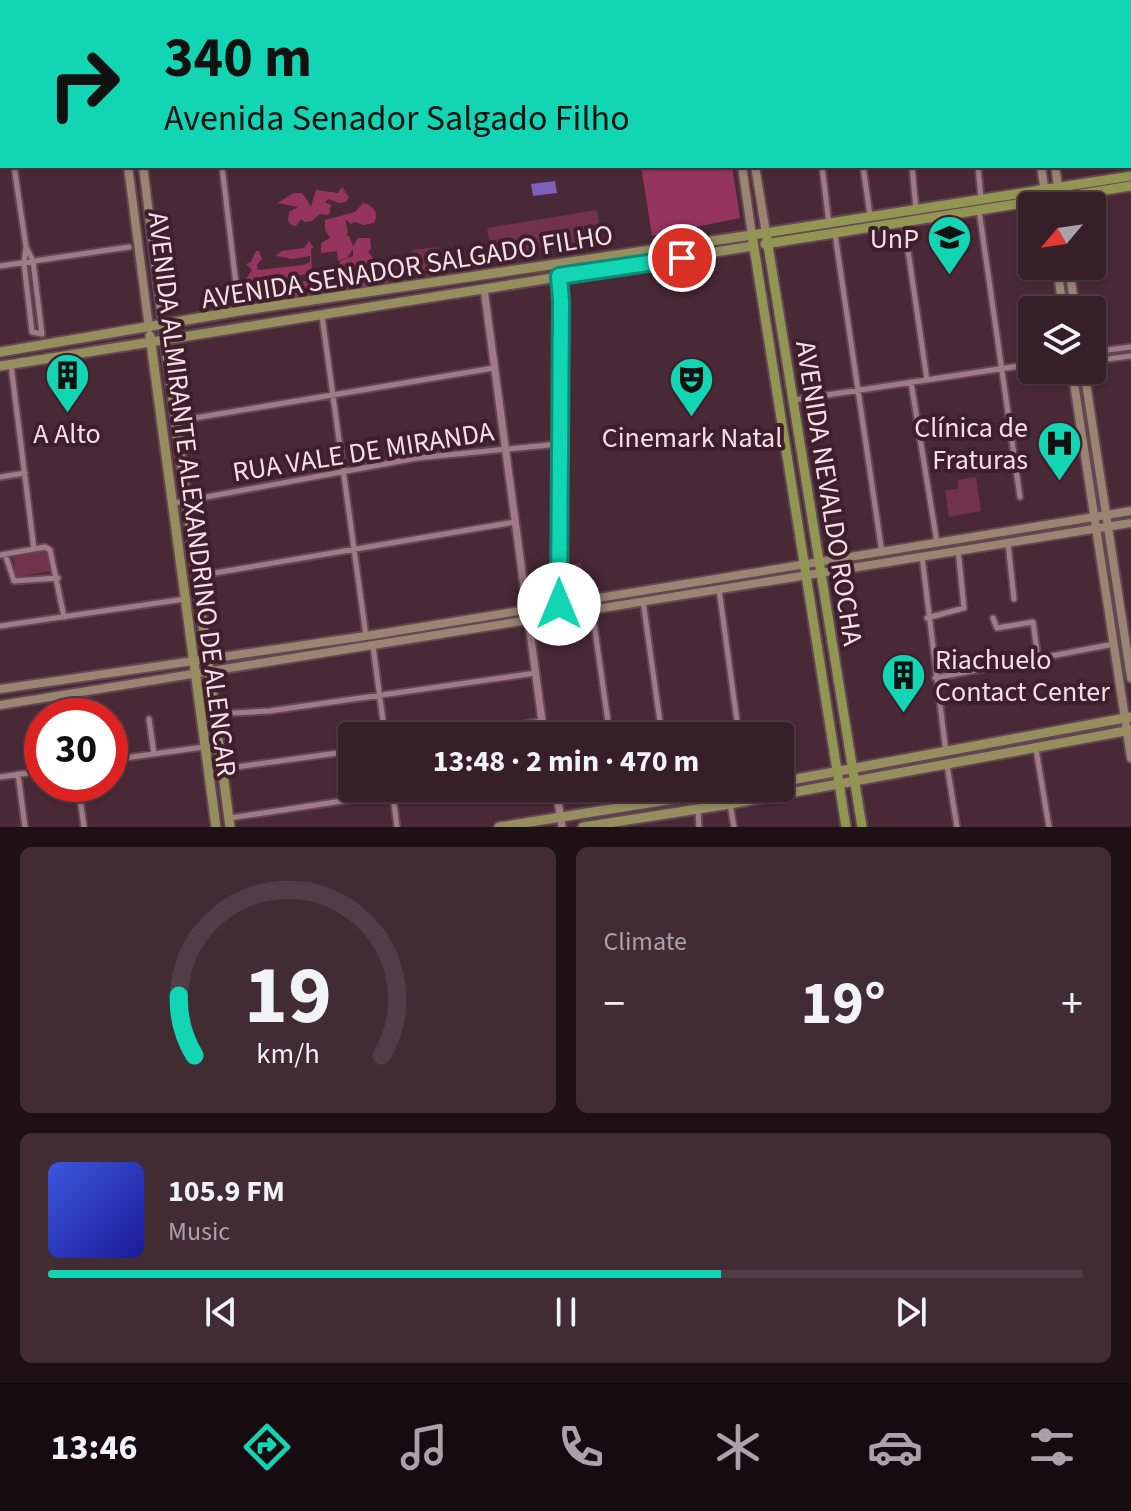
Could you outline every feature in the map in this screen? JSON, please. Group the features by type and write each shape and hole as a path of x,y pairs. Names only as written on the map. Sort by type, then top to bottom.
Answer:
{"highway":[{"name":"AVENIDA SENADOR SALGADO FILHO","path":"1074,192 1131,176"},
{"name":"AVENIDA SENADOR SALGADO FILHO","path":"1088,192 1131,186"},
{"name":"AVENIDA SENADOR SALGADO FILHO","path":"753,240 916,210 1018,201"},
{"name":"AVENIDA SENADOR SALGADO FILHO","path":"767,238 835,234 904,223 980,205"},
{"name":"AVENIDA NEVALDO ROCHA","path":"767,238 862,827"},
{"name":"AVENIDA NEVALDO ROCHA","path":"753,240 846,827"}],"main road":[{"name":"AVENIDA ALMIRANTE ALEXANDRINO DE ALENCAR","path":"128,168 216,827"},
{"name":"AVENIDA ALMIRANTE ALEXANDRINO DE ALENCAR","path":"143,168 230,822"},
{"name":"AVENIDA NEVALDO ROCHA","path":"742,168 753,240"},
{"name":"AVENIDA NEVALDO ROCHA","path":"755,168 767,238"},
{"path":"1041,168 1044,192"},
{"path":"1055,168 1059,192"},
{"name":"AVENIDA SENADOR SALGADO FILHO","path":"0,352 239,311 624,255 753,240"},
{"name":"AVENIDA SENADOR SALGADO FILHO","path":"0,366 626,267 753,240"},
{"path":"624,255 630,259 626,267"},
{"path":"1059,280 1061,296"},
{"path":"1060,288 1066,296"},
{"path":"1074,384 1128,717 1131,758"},
{"path":"1086,384 1131,678"},
{"path":"1087,463 1097,449"},
{"path":"819,569 882,553 1131,511"},
{"path":"44,698 373,645 559,604 1131,523"},
{"path":"180,557 189,552 194,559"},
{"path":"0,689 528,613 592,608 719,589 806,571"},
{"path":"28,685 26,693 30,698"},
{"path":"15,687 22,694 19,702"},
{"path":"0,705 24,701"},
{"path":"794,780 1128,717"},
{"path":"583,827 730,804 1129,730"},
{"path":"499,827 559,822 620,807 656,802"}],"street":[{"path":"14,168 26,247 24,263 32,332 42,334 33,261 26,247"},
{"path":"222,168 239,311"},
{"path":"822,168 829,224"},
{"path":"863,168 870,217"},
{"path":"912,168 916,210"},
{"path":"978,168 980,205 1020,497"},
{"path":"904,223 927,380"},
{"path":"835,234 882,553"},
{"path":"0,266 129,247"},
{"path":"559,276 559,604"},
{"path":"484,289 543,721 537,722"},
{"path":"322,315 366,636"},
{"path":"1106,350 1131,347"},
{"path":"1106,359 1131,356"},
{"path":"11,364 34,549"},
{"path":"793,400 1018,366"},
{"path":"176,422 494,368"},
{"path":"911,382 937,544"},
{"name":"RUA VALE DE MIRANDA","path":"174,503 417,458 559,444"},
{"path":"0,477 25,473"},
{"path":"196,576 515,522"},
{"path":"1008,542 1014,599"},
{"path":"58,578 14,581 2,555 45,547 51,552 58,578 64,617"},
{"path":"927,618 959,611 965,606 958,549"},
{"path":"921,555 946,753"},
{"path":"719,589 737,722"},
{"path":"0,626 185,599"},
{"path":"642,600 660,722"},
{"path":"592,608 608,722"},
{"path":"993,618 997,628 1033,622 1038,658"},
{"path":"935,678 1114,644"},
{"path":"373,645 383,722"},
{"path":"214,714 269,711 380,697 536,673"},
{"path":"149,719 154,754"},
{"path":"128,758 218,745"},
{"path":"1035,748 1049,827"},
{"path":"222,769 338,753"},
{"path":"947,765 957,827"},
{"path":"0,777 24,773"},
{"path":"18,774 25,827"},
{"path":"230,822 338,801"},
{"path":"81,802 84,827"},
{"path":"394,802 397,827"},
{"path":"556,802 559,822"},
{"path":"619,802 620,807"},
{"path":"730,804 734,827"},
{"path":"698,809 699,827"}],"shaded area":[{"path":"641,168 732,168 740,218 652,236"},
{"path":"555,181 557,193 533,196 531,184"},
{"path":"342,187 349,197 346,202 328,199 325,202 331,205 329,215 320,214 312,221 305,222 301,219 296,226 288,221 289,212 298,207 277,203 294,193 302,193 311,206 316,190 338,193"},
{"path":"363,203 374,210 374,223 351,224 345,219 346,235 353,246 358,238 370,238 371,249 368,252 373,258 365,266 368,277 375,269 381,270 388,284 385,288 342,292 345,286 359,285 361,280 352,267 340,267 340,261 353,256 353,249 347,258 338,261 337,251 321,253 321,243 330,238 325,230 325,220 355,212"},
{"path":"597,210 601,238 492,256 487,228"},
{"path":"309,241 314,248 311,249 312,273 262,282 264,289 306,281 313,284 314,293 260,306 252,304 248,297 257,288 256,283 244,282 252,270 246,264 251,262 256,251 262,259 257,265 258,270 304,265 310,262 310,256 293,259 276,256 282,251 304,248"},
{"path":"437,247 441,273 416,278 412,250"},
{"path":"976,477 981,511 949,517 945,490 958,489 958,480"},
{"path":"48,551 51,571 16,577 13,557"},
{"path":"581,563 586,592 569,595 564,566"}],"place":[{"name":"UnP","path":"950,277"},
{"name":"A Alto","path":"67,415"},
{"name":"Cinemark Natal","path":"692,419"},
{"name":"Clínica de Fraturas","path":"1059,482"},
{"name":"Riachuelo Contact Center","path":"904,714"}],"route":[{"path":"559,604 559,276 682,258"}]}
